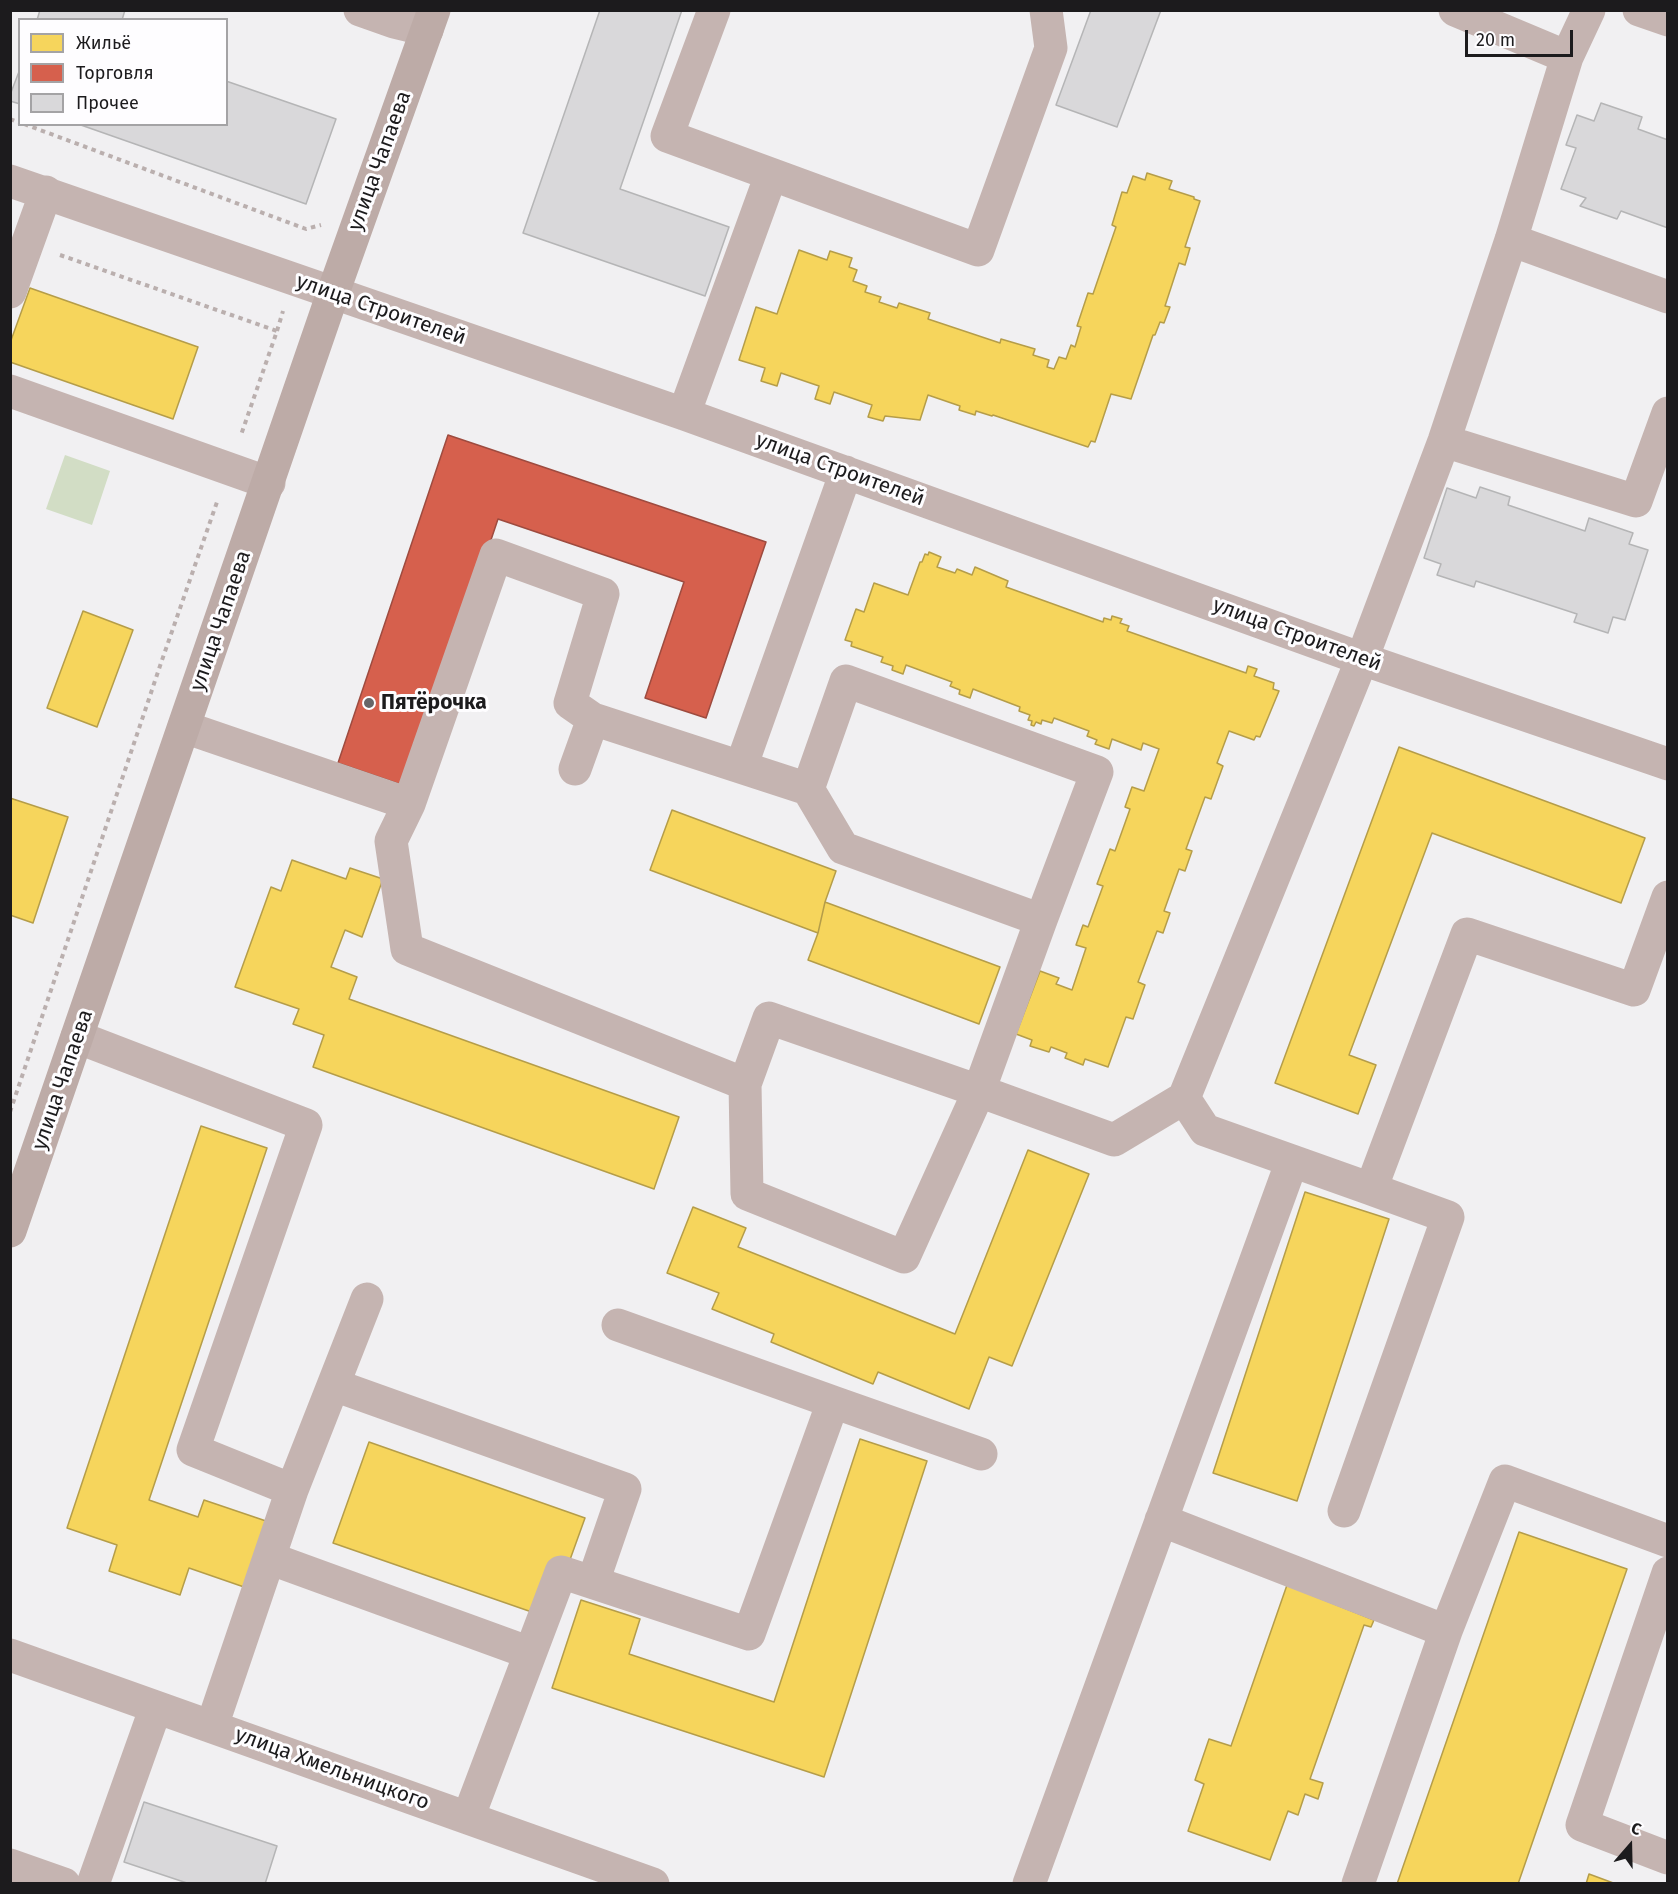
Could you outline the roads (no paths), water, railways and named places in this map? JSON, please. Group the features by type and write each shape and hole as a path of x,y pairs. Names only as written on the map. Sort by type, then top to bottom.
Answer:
{"main road":[{"name":"улица Чапаева","path":"10,1231 333,293 430,20"}],"street":[{"path":"360,10 394,22 430,20"},
{"path":"714,10 667,136 978,250 1051,48 1046,10"},
{"path":"1455,10 1567,57"},
{"path":"808,789 846,681 1097,772 979,1091 904,1257 747,1194 745,1084 770,1018 979,1091 1114,1140 1184,1098 1362,659 1444,441 1511,240 1567,57 1589,10"},
{"path":"1639,10 1668,20"},
{"path":"684,414 771,175"},
{"name":"улица Строителей","path":"10,181 684,414 1362,659 1668,764"},
{"path":"10,292 46,192"},
{"path":"1511,240 1668,297"},
{"path":"10,391 269,483"},
{"path":"1444,441 1636,501 1668,413"},
{"path":"741,767 846,472"},
{"path":"745,1084 407,949 391,841 409,804 496,555 603,594 570,703 593,719 808,789 843,848 1041,920"},
{"path":"575,769 593,719"},
{"path":"184,728 409,804"},
{"path":"1371,1189 1467,934 1634,990 1655,974 1668,897"},
{"path":"78,1037 306,1125 193,1450 292,1490"},
{"path":"1184,1098 1205,1130 1448,1217 1344,1511"},
{"path":"1029,1884 1292,1161"},
{"path":"212,1726 292,1490 367,1299"},
{"path":"618,1325 981,1454"},
{"path":"334,1385 625,1489 593,1582"},
{"path":"468,1818 561,1572 749,1634 833,1402"},
{"path":"1358,1884 1446,1631 1505,1481 1668,1541"},
{"path":"1161,1520 1446,1631"},
{"path":"269,1558 530,1653"},
{"path":"1668,1573 1582,1825 1668,1858"},
{"name":"улица Хмельницкого","path":"10,1655 654,1884"},
{"path":"93,1884 156,1707"},
{"path":"10,1865 64,1884"}],"place":[{"name":"Пятёрочка","path":"369,703"}]}
